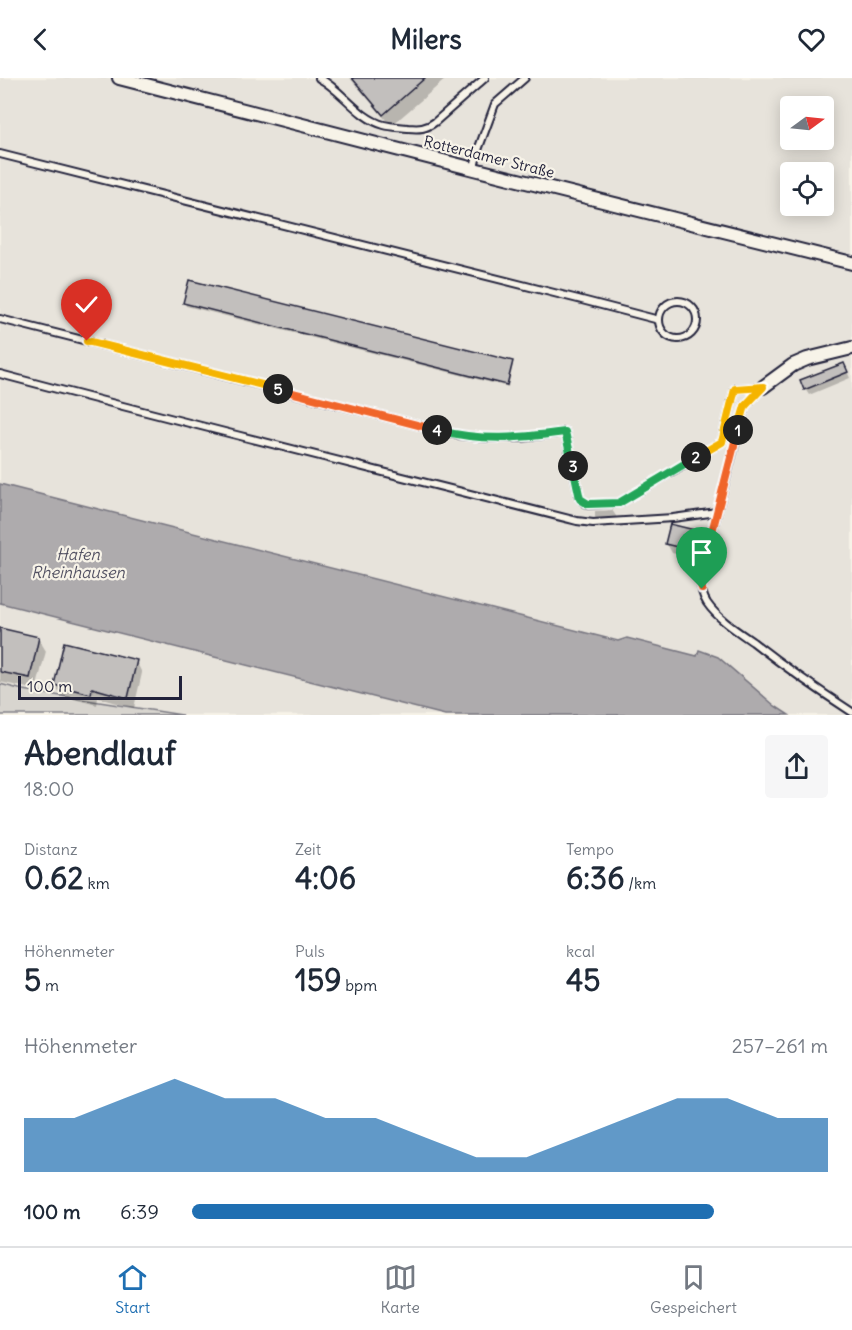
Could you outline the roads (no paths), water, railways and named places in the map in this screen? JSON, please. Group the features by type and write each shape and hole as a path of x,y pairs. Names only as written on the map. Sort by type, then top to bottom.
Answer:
{"street":[{"name":"Rotterdamer Straße","path":"119,78 852,263"},
{"path":"763,387 794,365 807,359 852,348"}],"lane":[{"path":"319,78 327,82 370,119 384,125 420,129 435,122 485,78"},
{"path":"474,169 478,150 495,104 525,78"},
{"path":"0,154 659,320"},
{"path":"678,301 690,306 696,313 697,319 696,328 692,334 676,340 663,333 659,320 663,309 668,304 678,301"},
{"path":"0,319 457,435 522,438 565,432 580,499 588,504 619,503 722,442 735,389 763,387"},
{"path":"0,375 577,521 593,523 673,518 717,512"},
{"path":"763,387 745,406 700,578 705,600 712,610 728,624 799,677 852,712"}],"water":[{"name":"Hafen Rheinhausen","path":"0,484 618,641 627,638 697,656 699,650 718,657 775,706 789,715 445,715 0,603"}]}
